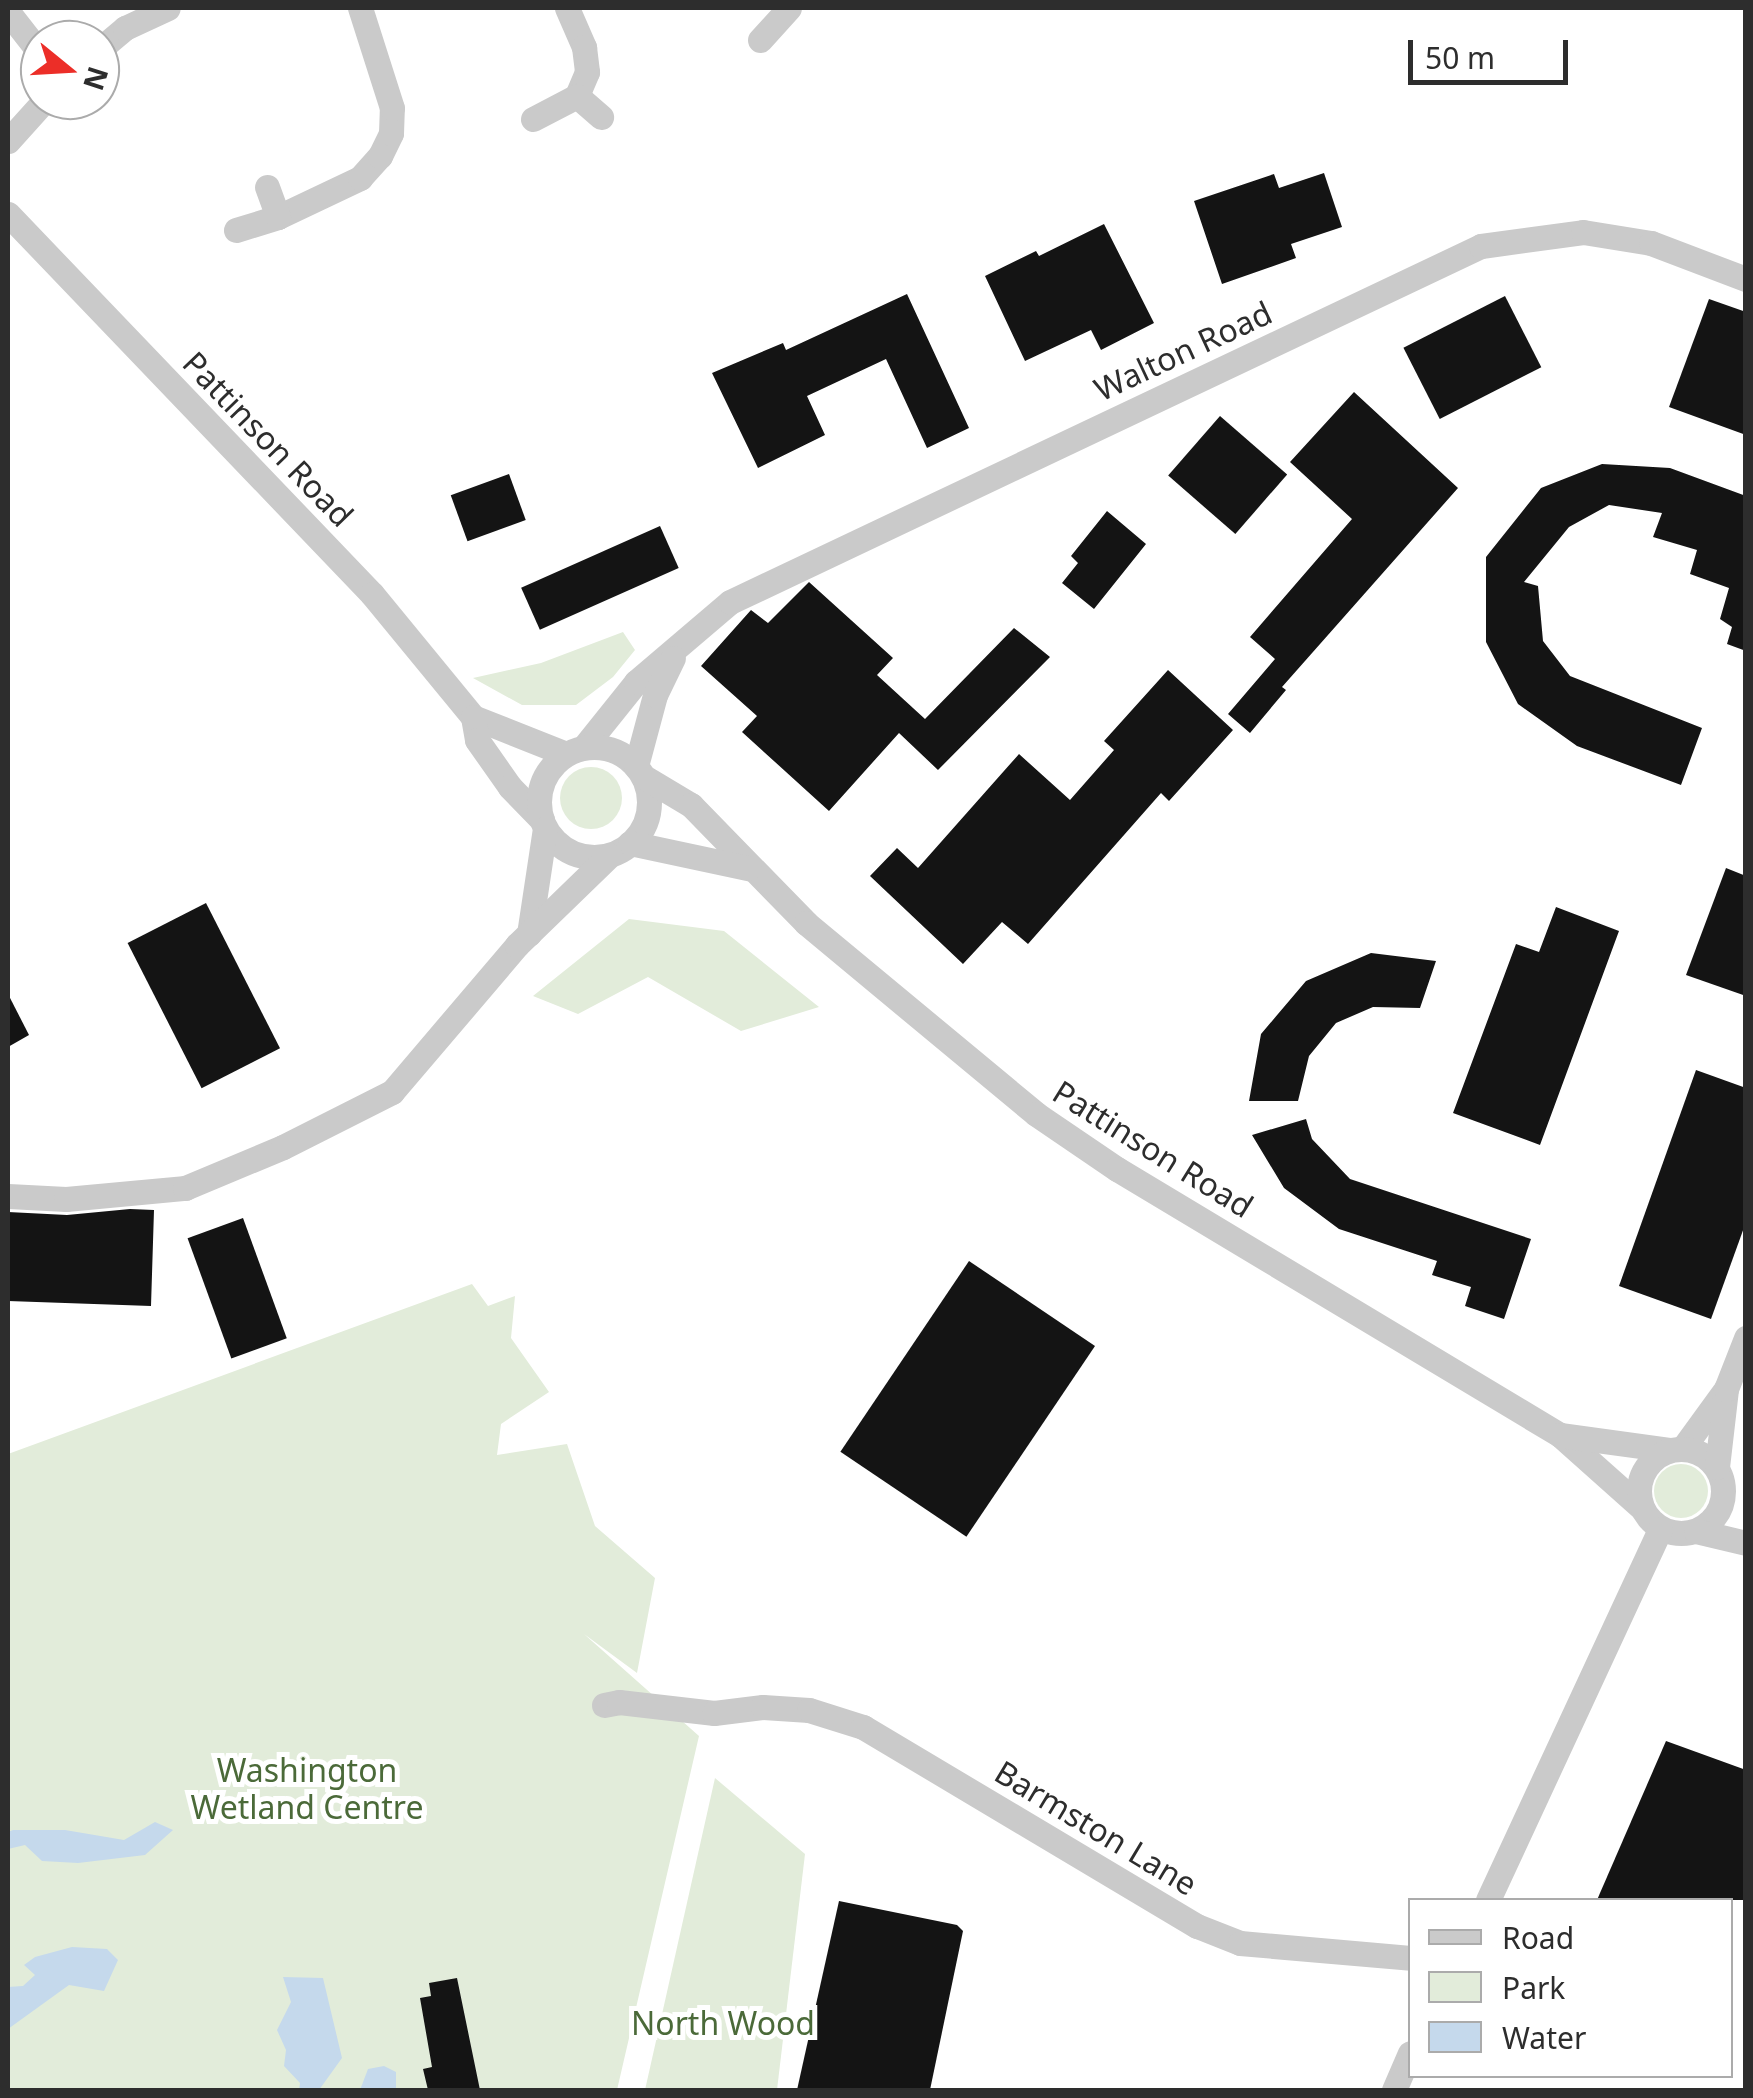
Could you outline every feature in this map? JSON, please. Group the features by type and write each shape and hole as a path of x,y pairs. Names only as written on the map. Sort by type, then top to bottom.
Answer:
{"street":[{"path":"120,32 168,8"},
{"path":"236,230 278,218 360,178 380,156 391,133 392,108 360,8"},
{"path":"534,118 577,96 587,72 584,47 566,8"},
{"path":"760,40 789,8"},
{"path":"577,96 602,117"},
{"path":"8,140 26,120"},
{"path":"267,187 278,218"},
{"name":"Pattinson Road","path":"8,214 372,594 473,716 575,750"},
{"name":"Walton Road","path":"575,750 636,682 730,602 1481,246 1584,232 1651,243 1746,279"},
{"name":"Walton Road","path":"640,771 655,696 677,649"},
{"name":"Pattinson Road","path":"473,716 476,740 544,824"},
{"path":"8,1196 66,1199 184,1188 392,1092 529,934 620,849 648,812 640,771 613,749 575,750 542,782 544,824 529,934"},
{"name":"Pattinson Road","path":"640,771 691,805 732,842 748,868 898,1004 1036,1114 1117,1169 1560,1435 1642,1508"},
{"path":"544,824 573,853 620,849 748,868"},
{"path":"1676,1449 1726,1389 1746,1338"},
{"path":"1696,1532 1720,1509 1728,1480 1726,1389"},
{"name":"Pattinson Road","path":"1560,1435 1676,1449"},
{"path":"1728,1480 1697,1452 1676,1449 1656,1456 1642,1473 1638,1491 1642,1508 1660,1528 1746,1543"},
{"path":"1489,1898 1660,1528"},
{"name":"Barmston Lane","path":"604,1704 714,1714 763,1706 809,1710 863,1727 1197,1926 1240,1943 1408,1958"},
{"path":"1394,2090 1408,2058"}],"green space":[{"path":"623,632 635,650 613,677 576,705 522,705 473,678 541,663"},
{"path":"591,767 613,776 622,798 613,820 591,829 569,820 560,798 569,776"},
{"path":"629,919 724,931 819,1007 741,1031 648,977 578,1014 533,996"},
{"name":"Washington Wetland Centre","path":"472,1284 488,1306 515,1296 511,1338 549,1392 501,1424 497,1455 567,1444 595,1526 655,1578 637,1673 584,1634 699,1736 617,2090 8,2090 8,1454"},
{"path":"1681,1464 1700,1472 1708,1491 1700,1510 1681,1518 1662,1510 1654,1491 1662,1472"},
{"name":"North Wood","path":"715,1778 805,1854 777,2090 645,2090"}],"water":[{"path":"155,1822 173,1830 145,1855 78,1863 42,1861 25,1845 8,1849 8,1832 13,1830 65,1830 124,1840"},
{"path":"72,1947 107,1949 118,1960 104,1991 69,1985 8,2029 8,1987 23,1986 35,1975 24,1965 35,1957"},
{"path":"283,1977 323,1978 342,2058 319,2090 299,2090 300,2083 284,2066 286,2050 277,2030 291,2002"},
{"path":"384,2066 396,2072 396,2090 360,2090 368,2069"}],"building":[{"path":"1324,173 1342,227 1291,244 1296,258 1222,284 1194,201 1274,174 1279,188"},
{"path":"1104,224 1154,323 1101,350 1091,330 1025,361 985,276 1036,251 1039,256"},
{"path":"907,294 969,428 927,448 886,359 807,396 825,435 758,468 712,373 783,343 786,350"},
{"path":"1505,296 1541,367 1440,419 1403,348"},
{"path":"1709,299 1746,312 1746,435 1669,407"},
{"path":"1354,392 1458,488 1282,687 1286,690 1250,733 1228,714 1275,659 1250,637 1352,519 1290,462"},
{"path":"1220,416 1287,474 1235,534 1168,476"},
{"path":"1602,464 1670,468 1746,496 1746,651 1727,644 1732,627 1720,619 1729,588 1690,574 1697,550 1653,537 1662,513 1609,505 1569,527 1524,582 1538,586 1543,641 1570,676 1702,728 1681,785 1577,746 1518,704 1486,642 1486,557 1541,488"},
{"path":"509,474 526,520 467,541 451,495"},
{"path":"1107,511 1146,544 1094,609 1062,583 1078,563 1071,556"},
{"path":"660,526 679,568 540,630 521,588"},
{"path":"809,582 893,658 877,675 925,719 1014,628 1050,657 938,770 899,733 829,811 742,732 757,716 701,666 751,610 768,623"},
{"path":"1168,670 1233,730 1169,801 1161,793 1028,944 1002,922 963,964 870,876 897,848 918,868 1019,754 1070,800 1114,750 1104,741"},
{"path":"1726,868 1746,876 1746,996 1686,975"},
{"path":"206,903 280,1048 202,1088 128,943"},
{"path":"1556,907 1619,931 1540,1145 1453,1113 1516,944 1539,952"},
{"path":"1371,953 1436,961 1420,1008 1373,1007 1336,1023 1309,1056 1298,1101 1249,1101 1261,1034 1306,981"},
{"path":"8,994 29,1035 8,1047"},
{"path":"1696,1070 1746,1088 1746,1222 1711,1319 1619,1286"},
{"path":"1306,1119 1312,1139 1350,1179 1531,1239 1504,1319 1465,1306 1471,1287 1432,1275 1437,1261 1339,1229 1284,1188 1252,1135"},
{"path":"154,1210 151,1306 8,1301 8,1212 67,1215"},
{"path":"243,1218 287,1338 231,1358 188,1238"},
{"path":"969,1261 1095,1346 966,1537 840,1452"},
{"path":"1666,1741 1746,1770 1746,1900 1598,1898"},
{"path":"839,1901 957,1925 963,1931 930,2090 797,2090"},
{"path":"457,1978 480,2090 428,2090 423,2069 432,2067 420,1998 431,1996 429,1983"}]}
